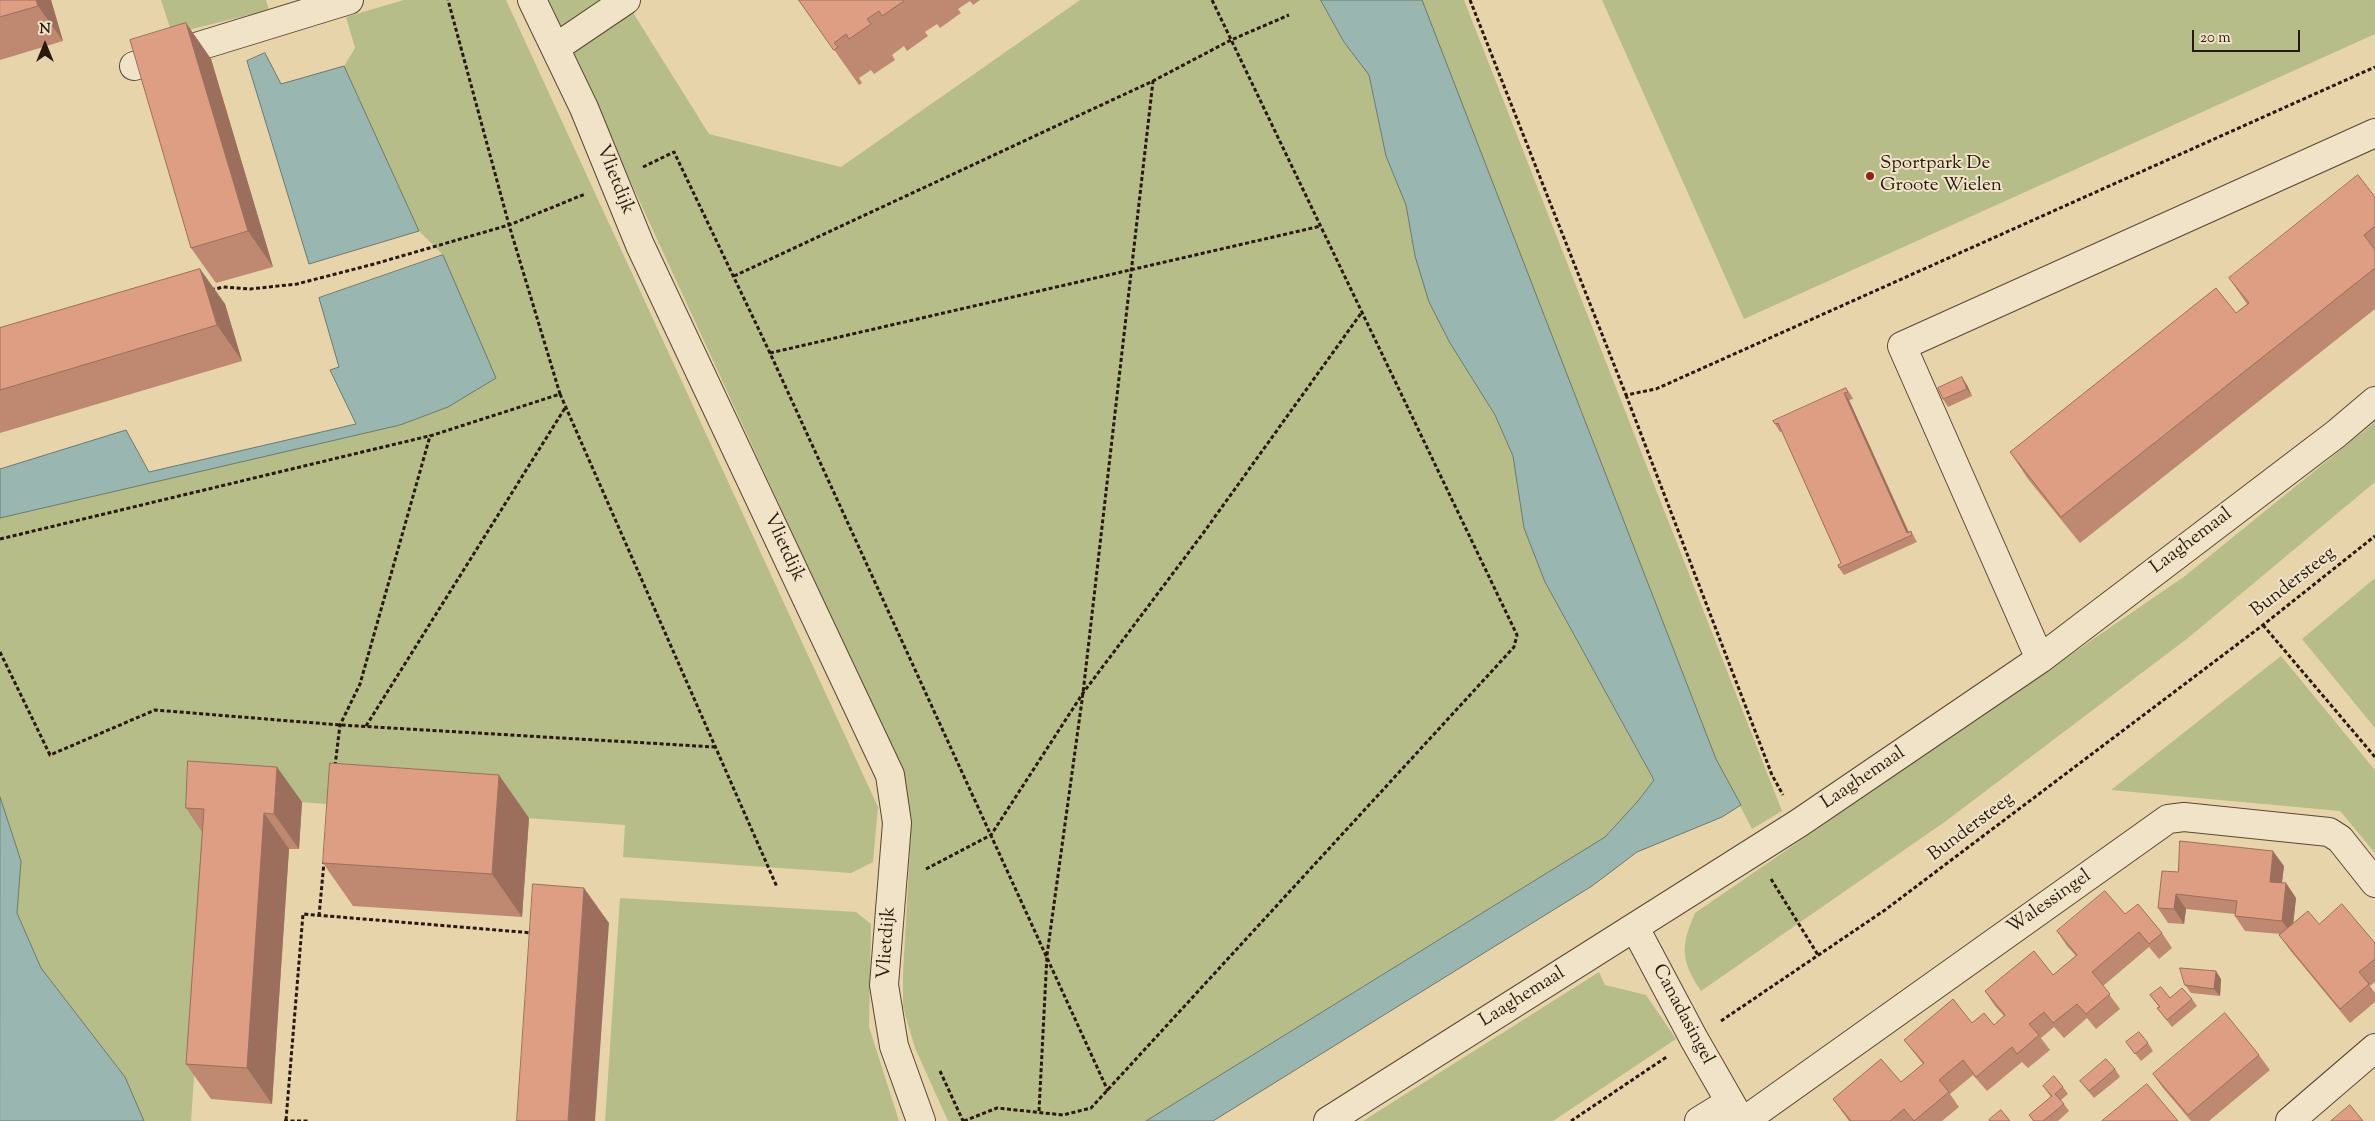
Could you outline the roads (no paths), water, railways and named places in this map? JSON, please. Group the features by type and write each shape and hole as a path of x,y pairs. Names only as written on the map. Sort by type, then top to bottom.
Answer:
{"street":[{"path":"134,66 349,0"},
{"name":"Vlietdijk","path":"532,0 584,108 640,245 890,776 896,823 884,986 894,1046 921,1121"},
{"path":"555,48 626,0"},
{"path":"2040,658 1902,346 2375,133"},
{"name":"Laaghemaal","path":"1328,1121 1799,823 2040,658 2336,434 2375,401"},
{"name":"Walessingel","path":"1738,1115 2168,819 2184,817 2329,832 2340,839 2375,882"},
{"name":"Canadasingel","path":"1635,928 1694,1039 1738,1115"},
{"path":"2290,1121 2375,1048"},
{"path":"1699,1121 1738,1115"}],"water":[{"path":"1321,0 1422,0 1716,759 1741,805 1722,817 1637,852 1592,886 1213,1121 1146,1121 1605,837 1638,801 1654,780 1545,582 1524,528 1513,456 1495,415 1450,343 1429,302 1415,256 1406,205 1386,156 1369,75 1344,42"},
{"path":"265,53 281,84 344,66 419,231 309,264 247,61"},
{"path":"443,255 496,378 448,407 400,425 0,518 0,469 126,430 149,472 356,424 330,370 339,367 319,298"},
{"path":"0,797 21,861 17,913 41,968 125,1077 144,1121 0,1121"}],"place":[{"name":"Sportpark De Groote Wielen","path":"1870,176"}]}
